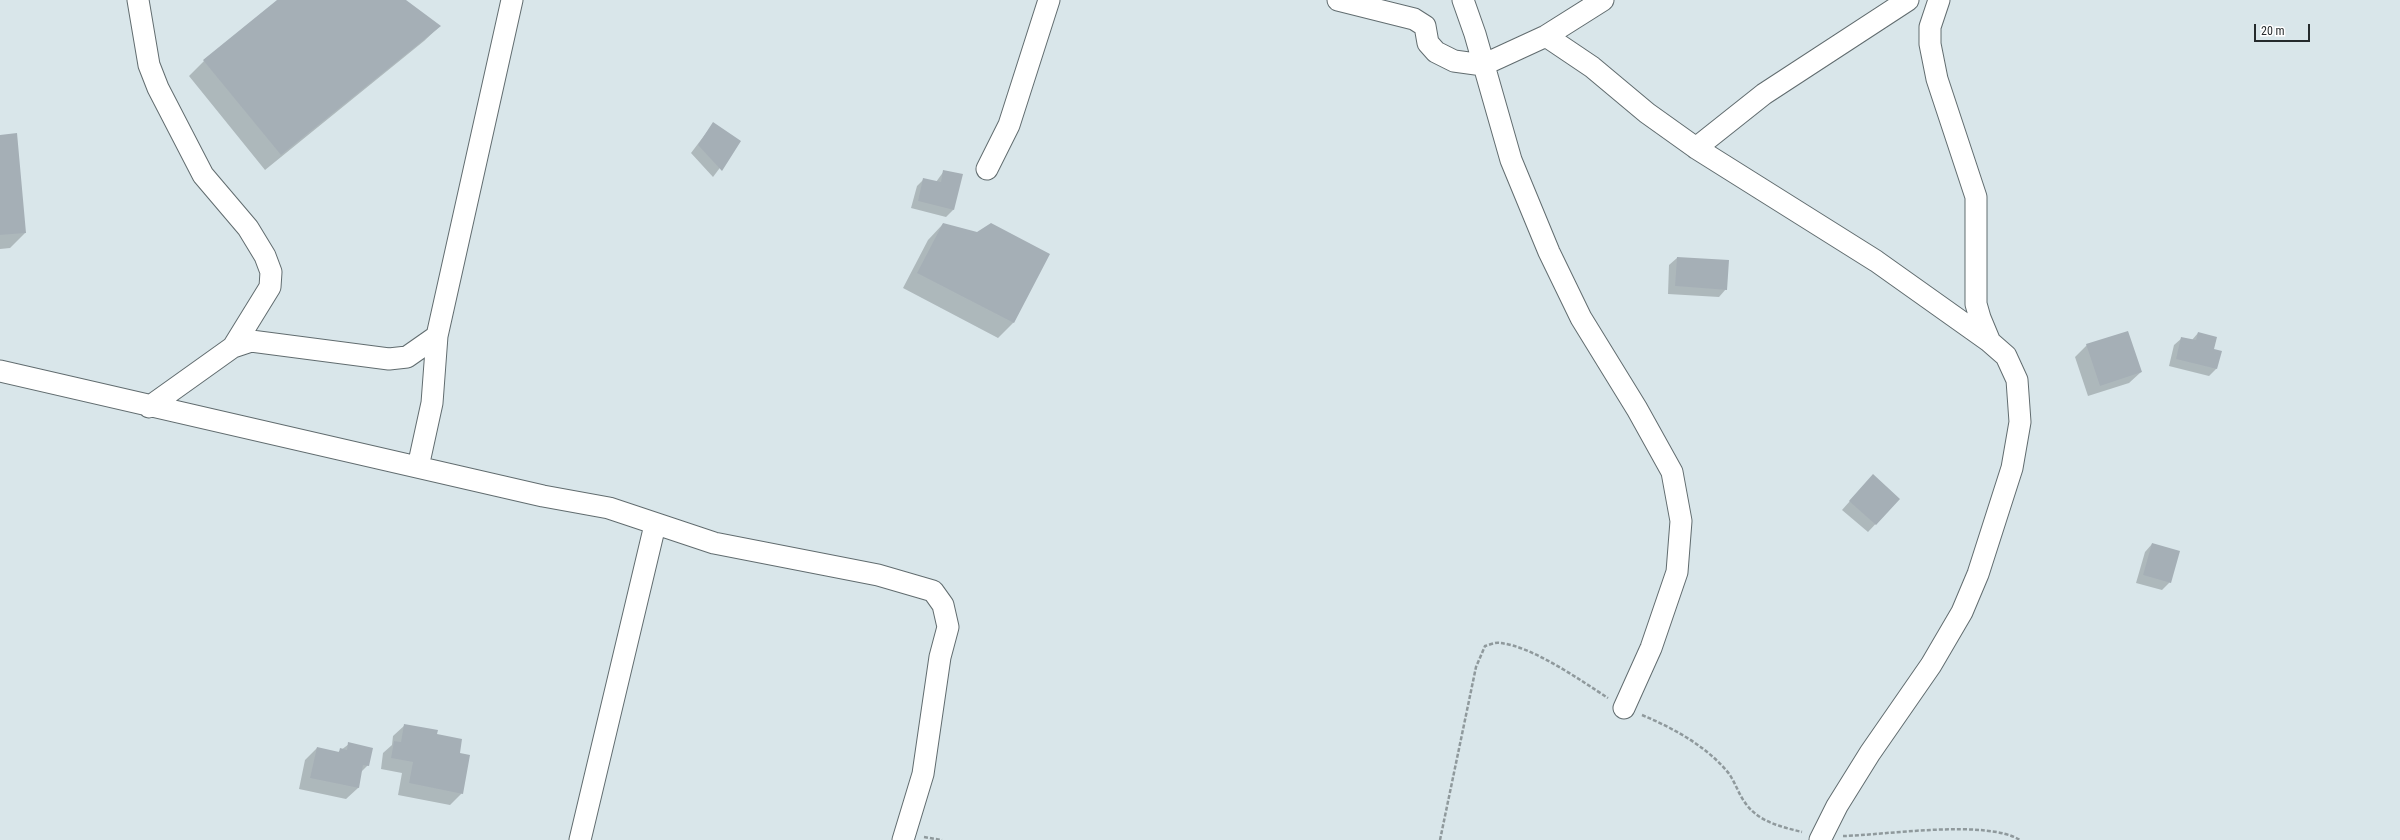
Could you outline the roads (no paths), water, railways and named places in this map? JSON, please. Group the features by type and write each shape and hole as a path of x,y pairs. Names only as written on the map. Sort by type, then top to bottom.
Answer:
{"street":[{"path":"138,0 149,65 158,88 203,175 248,228 265,256 271,272 270,287 233,347"},
{"path":"418,467 432,403 437,336 512,0"},
{"path":"986,169 1009,125 1049,0"},
{"path":"1338,0 1414,19 1425,26 1428,43 1436,52 1454,62 1483,65 1546,36 1603,0"},
{"path":"1463,0 1476,34 1483,65 1511,160 1549,252 1581,318 1637,409 1672,472 1681,521 1677,572 1651,648 1624,708"},
{"path":"1696,148 1764,94 1908,0"},
{"path":"1939,0 1930,27 1930,44 1937,79 1976,196 1976,304 1990,342"},
{"path":"1546,36 1592,67 1647,113 1696,148 1876,261 1990,342 2006,356 2016,380 2020,422 2012,468 1978,574 1962,612 1931,665 1870,753 1837,806 1821,838"},
{"path":"149,407 233,347 252,341 389,358 408,357 437,336"},
{"path":"0,371 149,407 543,496 610,508 714,543 872,573 933,591 943,605 948,627 940,657 923,774 904,840"},
{"path":"580,840 655,524"}]}
